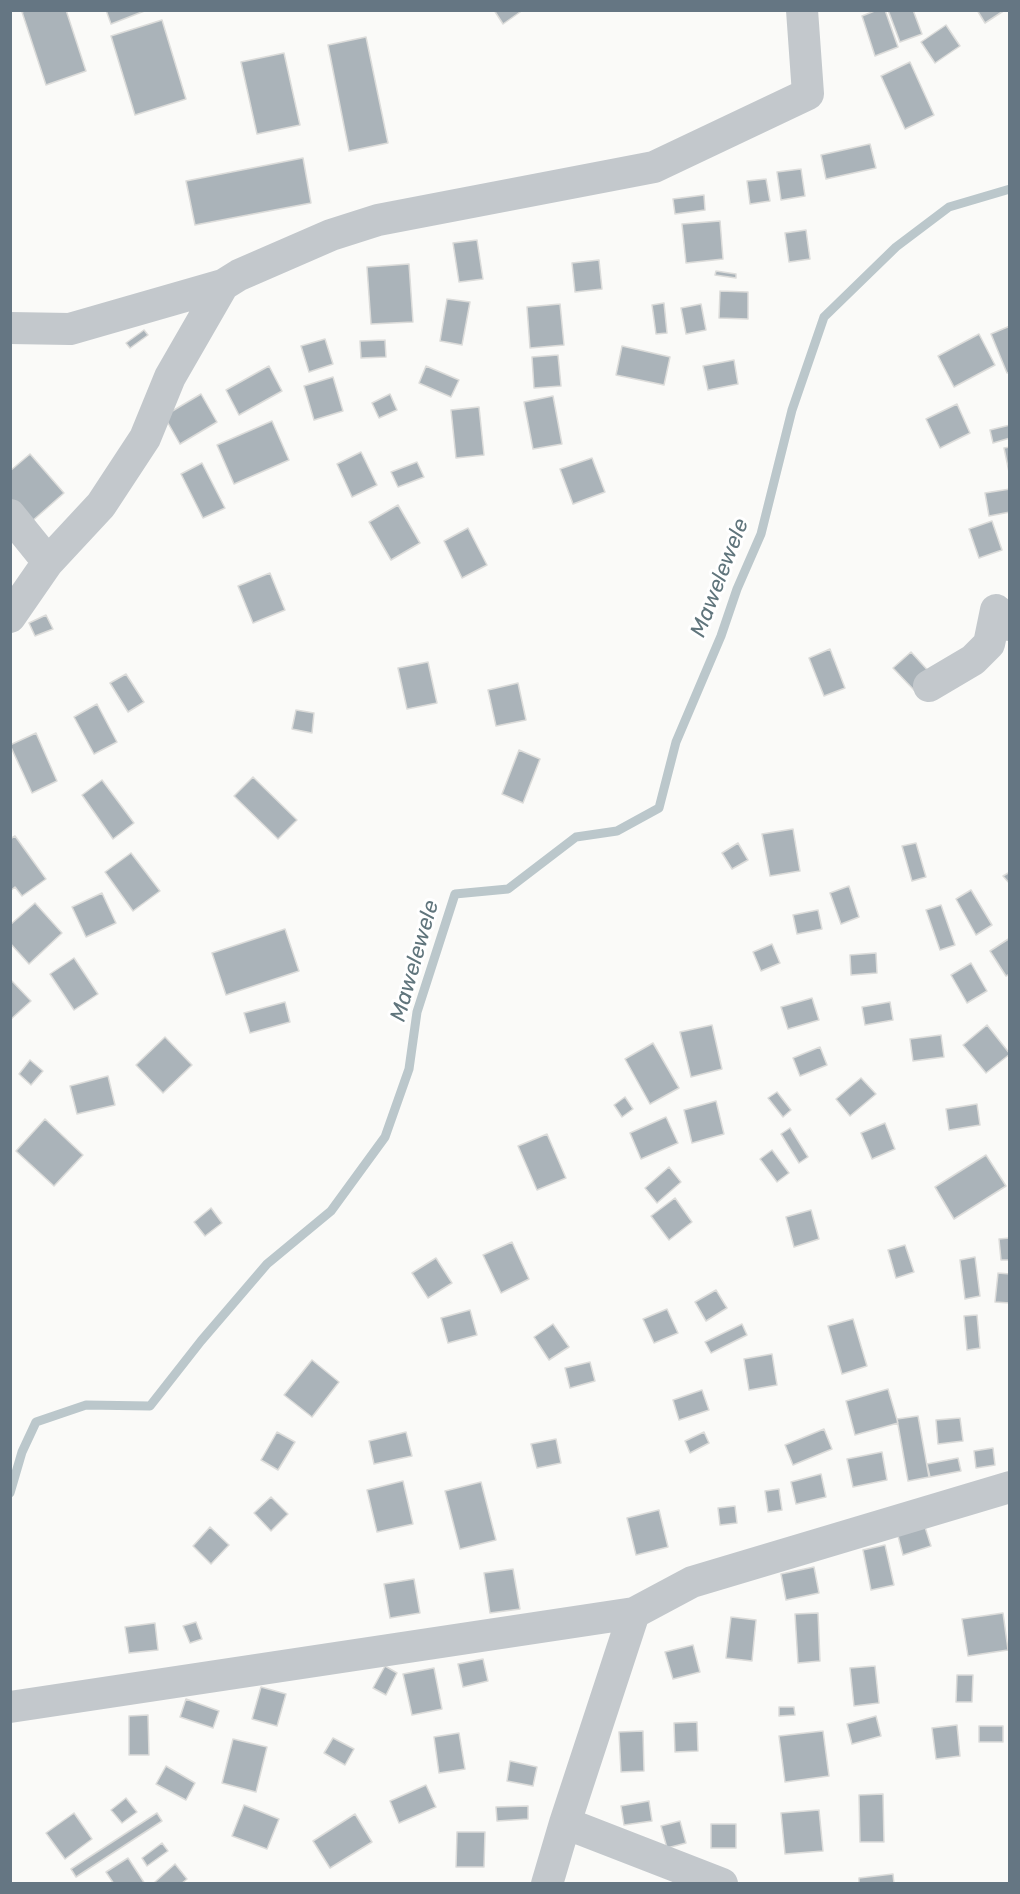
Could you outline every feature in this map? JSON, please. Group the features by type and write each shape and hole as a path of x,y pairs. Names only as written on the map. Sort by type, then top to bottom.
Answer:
{"street":[{"path":"10,328 70,329 223,285 239,275 321,239 378,220 654,167 808,94 802,10"},
{"path":"10,617 48,562 101,506 145,438 170,377 223,285"},
{"path":"10,515 48,562"},
{"path":"930,687 973,660 989,644 996,610 1010,625"},
{"path":"10,1707 634,1613 692,1582 1010,1487"},
{"path":"547,1884 634,1613"},
{"path":"565,1823 722,1884"}],"building":[{"path":"66,10 86,71 46,85 22,12"},
{"path":"106,10 147,10 111,24"},
{"path":"494,10 523,10 503,24"},
{"path":"877,10 885,10 898,47 875,56 862,16"},
{"path":"888,10 913,10 922,34 900,42"},
{"path":"977,10 1005,10 985,23"},
{"path":"162,20 186,99 135,115 111,36"},
{"path":"946,25 960,46 935,63 921,42"},
{"path":"366,37 388,143 349,151 328,45"},
{"path":"284,53 300,125 257,134 241,62"},
{"path":"910,62 934,115 905,129 881,76"},
{"path":"870,144 876,168 826,179 821,155"},
{"path":"303,158 311,203 195,225 186,181"},
{"path":"801,169 805,196 781,200 777,172"},
{"path":"766,179 770,201 750,204 747,181"},
{"path":"704,195 705,210 675,214 673,199"},
{"path":"720,221 723,259 686,263 682,224"},
{"path":"806,230 810,259 789,262 785,233"},
{"path":"477,240 483,279 459,282 453,243"},
{"path":"599,260 602,289 575,292 572,263"},
{"path":"409,264 413,322 371,324 367,267"},
{"path":"716,271 736,274 736,278 715,275"},
{"path":"720,291 748,292 748,319 719,318"},
{"path":"447,299 470,302 462,345 440,341"},
{"path":"664,303 667,333 656,334 652,305"},
{"path":"560,304 564,345 530,348 527,307"},
{"path":"701,304 706,330 686,334 681,308"},
{"path":"1010,326 1010,372 1007,373 991,334"},
{"path":"144,330 148,335 130,348 126,343"},
{"path":"979,334 995,365 954,387 938,356"},
{"path":"325,339 333,364 309,372 301,346"},
{"path":"385,340 386,357 361,358 360,341"},
{"path":"622,346 670,357 664,385 616,375"},
{"path":"558,355 561,386 534,388 532,357"},
{"path":"734,360 738,384 708,390 703,366"},
{"path":"269,366 282,391 239,415 226,390"},
{"path":"426,366 459,380 451,397 419,383"},
{"path":"333,377 343,411 314,420 304,386"},
{"path":"201,394 217,422 180,444 164,416"},
{"path":"390,394 397,410 379,418 372,403"},
{"path":"553,396 562,444 533,449 524,402"},
{"path":"957,404 970,433 940,448 926,419"},
{"path":"479,407 484,455 456,458 451,410"},
{"path":"272,421 289,460 234,484 217,445"},
{"path":"1010,425 1010,438 993,443 990,430"},
{"path":"1010,447 1010,472 1009,472 1004,448"},
{"path":"361,452 377,485 352,497 337,464"},
{"path":"30,454 64,493 31,522 10,499 10,471"},
{"path":"592,458 605,492 573,504 560,469"},
{"path":"417,462 424,477 398,487 391,472"},
{"path":"202,463 225,508 203,518 181,474"},
{"path":"1010,489 1010,512 989,516 985,493"},
{"path":"398,505 420,543 391,560 369,522"},
{"path":"992,521 1002,550 979,558 969,529"},
{"path":"468,528 487,565 462,578 444,541"},
{"path":"270,573 285,610 253,623 238,586"},
{"path":"46,615 53,629 35,636 29,623"},
{"path":"830,649 845,688 824,696 809,658"},
{"path":"911,652 931,674 914,690 893,668"},
{"path":"428,662 437,703 407,709 398,668"},
{"path":"126,674 144,702 128,712 110,683"},
{"path":"518,683 526,720 496,726 488,690"},
{"path":"97,704 117,742 94,754 74,717"},
{"path":"296,710 314,713 312,733 292,729"},
{"path":"36,733 57,781 32,793 10,745"},
{"path":"519,750 540,759 523,803 502,794"},
{"path":"253,777 297,820 278,839 234,796"},
{"path":"102,780 134,823 113,839 82,795"},
{"path":"793,829 800,871 770,876 762,834"},
{"path":"15,836 46,879 22,896 15,887 10,891 10,839"},
{"path":"738,843 748,860 732,869 722,853"},
{"path":"916,843 926,877 912,881 902,846"},
{"path":"131,853 160,891 133,911 105,872"},
{"path":"1010,872 1010,884 1003,876"},
{"path":"849,886 859,917 841,924 830,893"},
{"path":"971,890 992,925 976,935 956,899"},
{"path":"102,893 116,923 86,937 72,907"},
{"path":"35,903 62,933 29,964 10,943 10,925"},
{"path":"941,905 955,945 940,950 926,910"},
{"path":"818,910 822,929 797,934 793,915"},
{"path":"285,929 299,971 226,995 212,953"},
{"path":"1010,938 1010,974 1006,976 990,951"},
{"path":"772,944 780,963 761,971 753,952"},
{"path":"876,953 877,973 851,975 850,955"},
{"path":"74,958 98,994 74,1010 50,974"},
{"path":"971,963 987,991 967,1003 951,975"},
{"path":"10,979 31,1001 10,1020"},
{"path":"812,998 819,1020 788,1029 781,1007"},
{"path":"285,1002 290,1022 250,1033 244,1013"},
{"path":"890,1002 893,1020 865,1025 862,1007"},
{"path":"712,1025 722,1069 691,1077 680,1032"},
{"path":"987,1025 1010,1054 986,1073 963,1045"},
{"path":"941,1035 944,1057 913,1061 910,1039"},
{"path":"165,1037 192,1065 163,1093 136,1065"},
{"path":"653,1043 679,1088 650,1104 625,1059"},
{"path":"820,1047 827,1065 800,1076 793,1058"},
{"path":"30,1060 43,1071 31,1085 19,1074"},
{"path":"108,1076 115,1105 77,1114 70,1086"},
{"path":"861,1078 876,1094 850,1116 836,1099"},
{"path":"777,1092 791,1110 783,1117 768,1098"},
{"path":"625,1097 633,1109 622,1117 614,1105"},
{"path":"716,1101 724,1134 692,1143 684,1110"},
{"path":"977,1104 980,1125 949,1130 946,1109"},
{"path":"666,1117 678,1143 641,1159 630,1133"},
{"path":"45,1119 83,1155 54,1186 16,1151"},
{"path":"885,1123 895,1149 872,1159 861,1133"},
{"path":"790,1128 808,1157 799,1163 781,1134"},
{"path":"547,1134 566,1178 537,1190 518,1146"},
{"path":"772,1150 789,1173 777,1182 760,1159"},
{"path":"986,1155 1006,1186 954,1219 935,1187"},
{"path":"669,1167 681,1182 657,1203 645,1188"},
{"path":"675,1198 692,1222 669,1240 651,1216"},
{"path":"211,1208 222,1223 205,1236 194,1222"},
{"path":"811,1210 819,1239 794,1247 786,1217"},
{"path":"1010,1238 1010,1260 1001,1260 999,1239"},
{"path":"512,1242 529,1279 501,1293 483,1255"},
{"path":"905,1245 914,1272 896,1278 888,1250"},
{"path":"975,1257 980,1296 965,1299 960,1260"},
{"path":"436,1258 452,1283 428,1298 412,1273"},
{"path":"998,1273 1010,1274 1010,1303 995,1302"},
{"path":"716,1290 727,1308 706,1321 695,1302"},
{"path":"667,1309 678,1333 654,1343 643,1319"},
{"path":"470,1310 477,1335 448,1343 441,1318"},
{"path":"977,1315 980,1348 967,1350 964,1316"},
{"path":"853,1319 867,1366 842,1374 828,1326"},
{"path":"553,1324 569,1347 549,1360 534,1337"},
{"path":"742,1324 747,1335 711,1353 705,1342"},
{"path":"772,1354 777,1385 749,1390 744,1359"},
{"path":"312,1360 339,1382 312,1417 284,1395"},
{"path":"590,1362 595,1381 570,1388 565,1368"},
{"path":"888,1389 898,1423 855,1435 846,1401"},
{"path":"702,1390 709,1410 679,1420 673,1400"},
{"path":"918,1416 929,1477 908,1481 897,1419"},
{"path":"960,1418 963,1441 938,1444 936,1420"},
{"path":"824,1429 832,1449 793,1465 785,1445"},
{"path":"277,1432 295,1442 278,1470 261,1460"},
{"path":"406,1432 412,1456 374,1464 369,1441"},
{"path":"704,1432 709,1443 690,1453 685,1441"},
{"path":"556,1439 561,1463 537,1468 531,1444"},
{"path":"993,1448 995,1465 976,1468 974,1451"},
{"path":"882,1452 887,1480 853,1487 847,1459"},
{"path":"958,1458 961,1471 930,1477 927,1464"},
{"path":"821,1474 826,1497 796,1504 791,1482"},
{"path":"403,1481 413,1524 377,1532 367,1490"},
{"path":"481,1482 496,1540 460,1549 445,1491"},
{"path":"779,1489 782,1510 768,1512 765,1491"},
{"path":"271,1497 288,1514 271,1531 254,1513"},
{"path":"735,1506 737,1523 720,1525 718,1508"},
{"path":"659,1510 668,1547 636,1555 627,1518"},
{"path":"924,1524 931,1546 903,1555 897,1532"},
{"path":"210,1527 229,1545 211,1564 193,1546"},
{"path":"885,1545 894,1585 871,1590 863,1550"},
{"path":"814,1567 819,1593 786,1600 781,1574"},
{"path":"513,1569 520,1609 490,1613 484,1573"},
{"path":"414,1579 420,1613 390,1618 384,1584"},
{"path":"818,1613 820,1661 798,1663 795,1614"},
{"path":"1003,1613 1008,1650 968,1656 962,1619"},
{"path":"731,1617 756,1620 752,1661 726,1658"},
{"path":"196,1622 202,1639 190,1643 183,1626"},
{"path":"155,1623 158,1650 129,1653 125,1627"},
{"path":"693,1645 700,1672 673,1679 665,1652"},
{"path":"483,1659 488,1681 463,1687 458,1664"},
{"path":"385,1666 397,1673 386,1695 373,1688"},
{"path":"875,1666 879,1703 854,1706 850,1668"},
{"path":"434,1668 442,1709 412,1715 403,1674"},
{"path":"957,1675 973,1675 972,1702 956,1702"},
{"path":"261,1687 286,1694 277,1726 252,1719"},
{"path":"186,1699 219,1711 213,1728 180,1717"},
{"path":"779,1707 794,1707 795,1715 779,1716"},
{"path":"148,1715 149,1755 129,1755 129,1716"},
{"path":"876,1716 881,1736 852,1744 847,1724"},
{"path":"697,1722 698,1751 675,1752 674,1723"},
{"path":"957,1725 960,1756 936,1759 932,1728"},
{"path":"979,1726 1003,1726 1003,1742 979,1742"},
{"path":"643,1731 644,1771 621,1772 619,1732"},
{"path":"823,1731 829,1776 785,1782 779,1736"},
{"path":"459,1733 465,1769 439,1773 434,1737"},
{"path":"333,1738 354,1749 345,1765 324,1753"},
{"path":"233,1739 267,1747 256,1792 222,1783"},
{"path":"510,1761 537,1767 533,1786 507,1781"},
{"path":"166,1766 195,1783 186,1800 156,1784"},
{"path":"426,1785 436,1807 399,1823 390,1801"},
{"path":"883,1794 884,1842 860,1842 859,1795"},
{"path":"126,1798 137,1812 122,1823 111,1810"},
{"path":"649,1801 652,1821 624,1825 621,1806"},
{"path":"244,1805 279,1819 267,1849 232,1836"},
{"path":"528,1806 528,1819 497,1821 496,1807"},
{"path":"819,1810 823,1851 785,1854 781,1813"},
{"path":"74,1813 92,1839 65,1859 46,1833"},
{"path":"157,1813 162,1821 76,1877 71,1869"},
{"path":"355,1814 372,1842 330,1868 313,1841"},
{"path":"680,1821 686,1843 667,1848 661,1826"},
{"path":"711,1824 736,1824 736,1848 711,1848"},
{"path":"457,1832 485,1832 484,1867 456,1867"},
{"path":"162,1843 168,1851 147,1866 142,1858"},
{"path":"128,1858 145,1884 114,1884 106,1872"},
{"path":"175,1864 187,1879 181,1884 156,1884 155,1882"},
{"path":"893,1874 894,1884 859,1884 859,1878"}],"waterway":[{"name":"Mawelewele","path":"10,1493 22,1452 36,1422 86,1405 150,1406 201,1341 267,1264 331,1211 385,1137 409,1069 417,1012 455,894 508,889 576,837 617,831 659,808 676,742 761,534 792,410 824,317 896,247 949,207 1010,189"}]}
